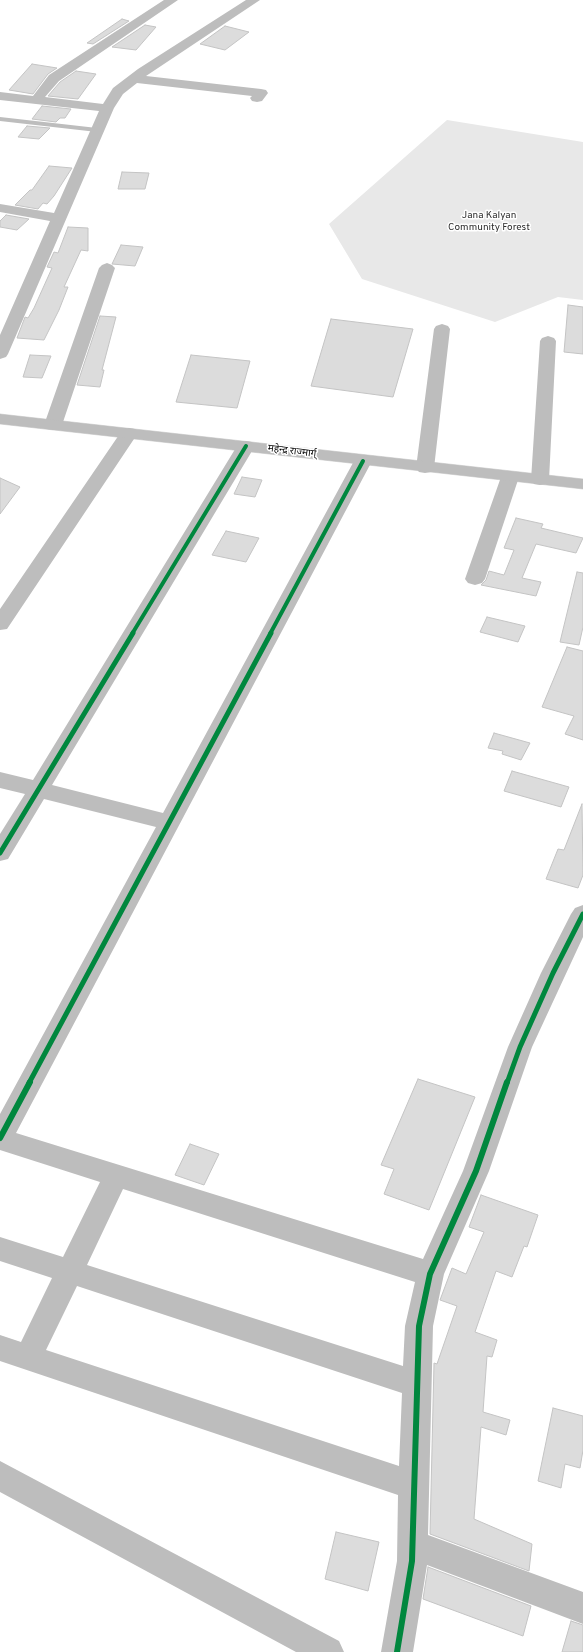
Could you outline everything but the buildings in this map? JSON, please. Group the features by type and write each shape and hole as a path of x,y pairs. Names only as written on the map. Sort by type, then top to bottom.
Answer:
{"main road":[{"path":"36,100 54,78 172,0"},
{"path":"0,354 3,338 59,218 107,108 118,91 254,0"},
{"path":"135,79 261,93 257,98"},
{"path":"0,96 107,108"},
{"path":"0,208 59,218"},
{"path":"53,425 107,268"},
{"path":"425,468 442,329"},
{"path":"540,480 548,340"},
{"name":"महेन्द्र राज्मार्ग्","path":"0,419 246,446 425,468 583,484"},
{"path":"0,624 129,433"},
{"path":"0,854 246,446"},
{"path":"363,461 0,1138 430,1274"},
{"path":"475,579 510,477"},
{"path":"0,780 169,822"},
{"path":"396,1652 412,1561 411,1544 419,1326 430,1274 476,1171 520,1047 553,973 583,914"},
{"path":"28,1357 117,1175"},
{"path":"0,1248 416,1384"},
{"path":"0,1348 413,1484"},
{"path":"0,1476 328,1652"},
{"path":"411,1544 583,1608"}],"lane":[{"path":"0,119 97,130"}],"green space":[{"name":"Jana Kalyan Community Forest","path":"447,120 583,142 583,300 558,297 495,322 362,279 329,224"}],"cycle path":[{"path":"0,853 246,446"},
{"path":"0,1138 363,461"},
{"path":"397,1652 412,1561 413,1485 419,1326 430,1274 476,1171 520,1047 553,973 583,914"}]}
